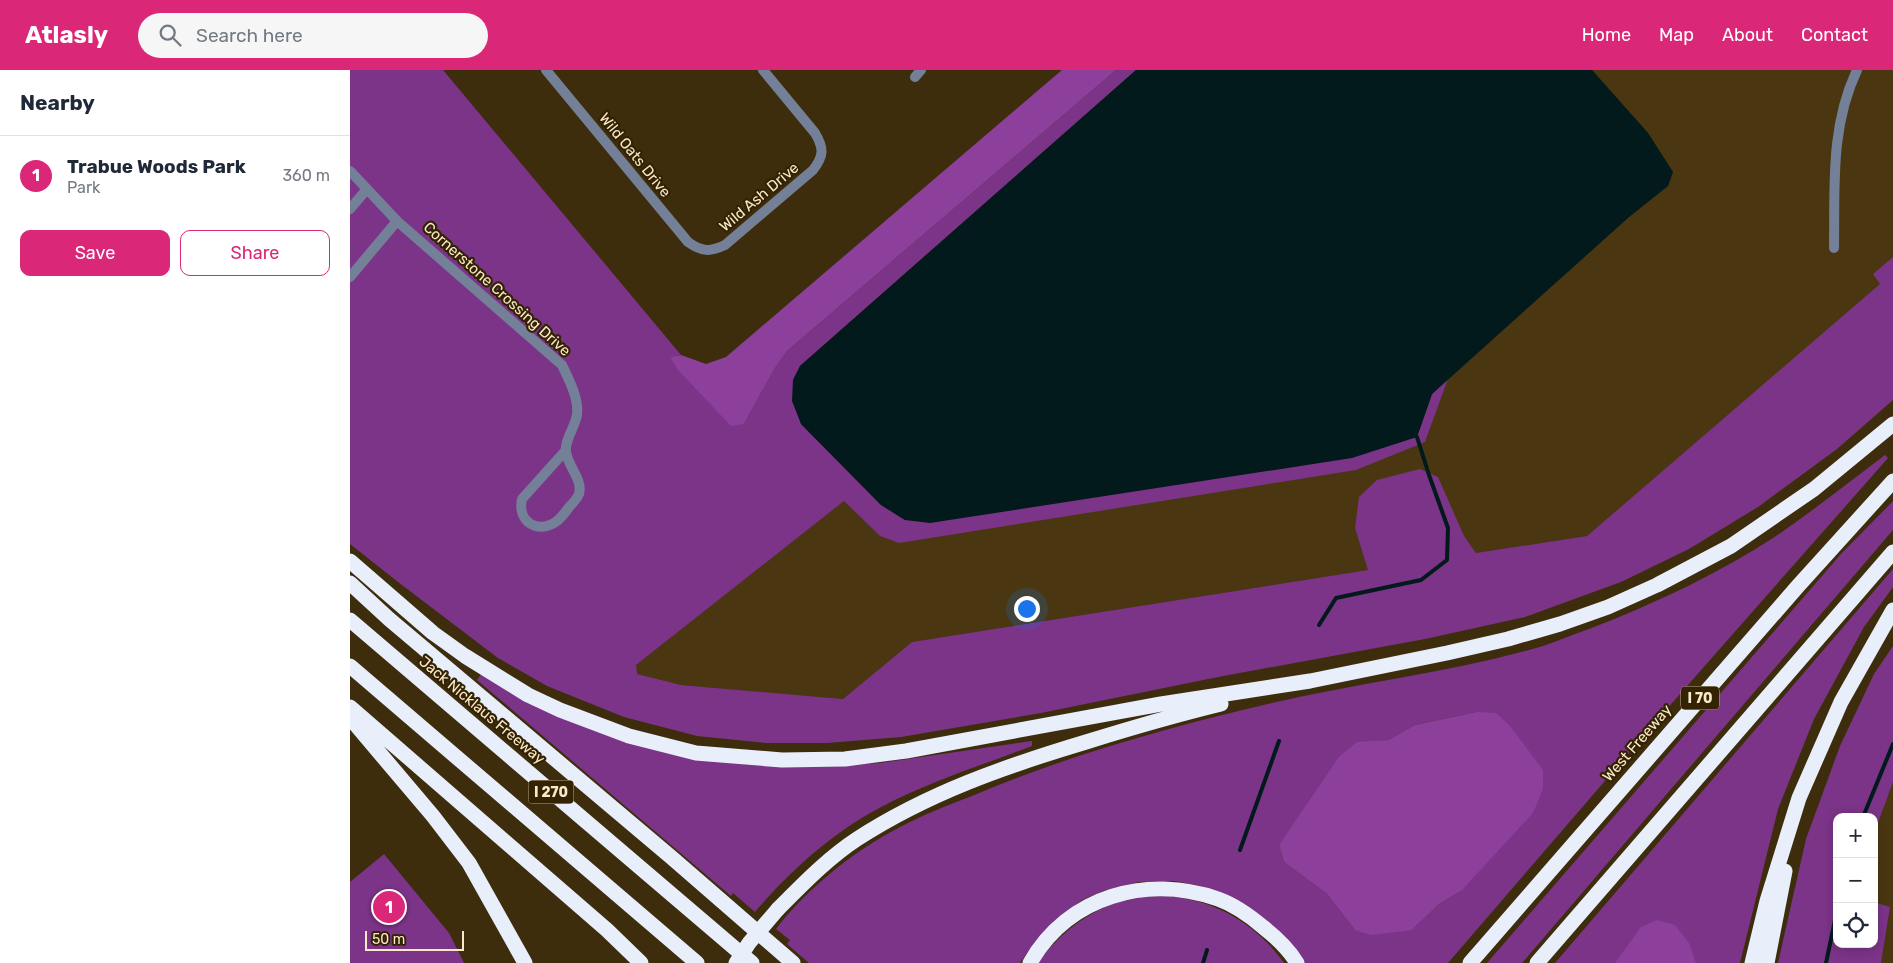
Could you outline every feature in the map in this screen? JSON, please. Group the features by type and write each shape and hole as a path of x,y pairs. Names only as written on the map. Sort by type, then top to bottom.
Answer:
{"highway":[{"path":"736,963 778,909 814,873 856,840 910,808 960,785 1016,763 1168,717 1310,681 1508,639 1560,624 1608,607 1697,565 1731,546 1814,490 1893,424"},
{"name":"West Freeway","path":"1470,963 1798,586 1893,481"},
{"path":"1537,963 1893,552"},
{"path":"350,561 433,633 465,656 528,695 560,710 629,736 696,753 782,760 845,759 906,751 1161,704 1310,681"},
{"path":"350,583 793,963"},
{"path":"1752,963 1767,901 1799,798 1824,739 1861,664 1893,610"},
{"name":"Jack Nicklaus Freeway","path":"350,620 752,963"},
{"name":"I 270","path":"350,666 697,963"},
{"path":"350,707 607,930 641,963"},
{"path":"350,718 434,816 469,863 525,963"},
{"path":"1767,963 1787,864 1824,739"},
{"path":"1030,963 1039,947 1061,925 1082,908 1117,894 1149,888 1179,889 1219,899 1248,914 1281,942 1297,963"}],"street":[{"name":"Wild Oats Drive","path":"546,70 688,242 696,248 706,251"},
{"name":"Wild Ash Drive","path":"706,251 715,250 732,239 820,162 822,144 816,133 764,70"},
{"path":"1834,248 1836,147 1848,89 1857,70"},
{"name":"Cornerstone Crossing Drive","path":"350,171 397,221 562,365 573,388 577,415 566,450 522,499 520,508 522,517 534,526 545,526 557,521 578,496 580,483 571,466 566,450"},
{"path":"350,209 367,189"},
{"path":"350,277 397,221"}],"shaded area":[{"path":"350,70 443,70 681,355 670,357 744,424 775,368 787,351 1116,70 1136,70 800,366 793,380 801,424 881,505 905,520 1417,437 1432,394 1448,379 1425,442 1356,470 899,543 880,536 844,501 636,665 637,674 681,685 843,699 912,642 1368,570 1355,528 1359,497 1377,480 1420,469 1438,477 1464,536 1476,553 1587,536 1880,284 1873,274 1893,257 1893,400 1837,449 1758,507 1689,549 1621,582 1525,617 1425,639 1218,677 1041,713 901,737 827,743 766,743 697,736 624,717 547,686 498,658 350,544"},
{"path":"1062,70 1116,70 787,351 775,368 744,424 731,426 678,370 670,357 681,355 706,364 726,357"},
{"path":"1592,70 1893,70 1893,257 1873,274 1881,284 1587,536 1476,553 1464,537 1355,528 1369,570 912,642 843,699 681,685 636,674 636,665 844,501 880,536 1425,442 1448,379 1629,217 1668,186 1673,172 1648,133"},
{"path":"1885,455 1888,458 1673,702 1448,963 1302,963 1231,898 1196,885 1174,881 1139,882 1106,890 1082,900 1054,921 1020,963 809,963 787,944 790,940 776,929 804,897 837,868 891,832 933,811 1008,781 1082,755 1158,732 1272,703 1476,663 1554,642 1661,599 1708,576 1776,536","holes":["1476,712 1461,891 1439,904 1412,930 1355,930 1327,894 1284,862 1279,845 1357,743 1388,740 1415,725"]},
{"path":"1893,501 1893,530 1522,963 1487,963 1841,554"},
{"path":"1893,569 1893,587 1864,627 1814,719 1778,809 1740,963 1555,963"},
{"path":"1893,646 1893,782 1878,823 1878,813 1833,813 1833,948 1878,948 1878,903 1890,907 1881,963 1778,963 1806,839 1840,746 1874,674"},
{"path":"482,673 686,757 751,765 818,767 880,763 1032,741 1032,746 920,789 865,816 814,853 783,881 755,912 733,893 731,896 477,680"},
{"path":"1476,712 1496,713 1510,726 1543,770 1543,789 1533,813 1461,891 1439,904 1412,930 1371,935 1355,930 1327,894 1284,862 1279,845 1339,757 1357,742 1388,740 1415,725"},
{"path":"1893,782 1893,963 1881,963 1890,907 1878,903 1878,823"},
{"path":"384,854 449,933 464,963 350,963 350,882"},
{"path":"1141,897 1175,897 1207,904 1237,918 1263,938 1284,963 1038,963 1061,936 1089,915 1114,904"},
{"path":"1657,920 1675,925 1689,943 1696,963 1615,963 1641,927"}],"water":[{"path":"1136,70 1592,70 1648,133 1673,172 1668,186 1629,217 1432,394 1417,437 1352,458 930,523 905,520 881,505 801,424 792,401 793,380 800,366"}],"waterway":[{"path":"1319,625 1336,598 1421,580 1447,560 1448,528 1417,437"},
{"path":"1240,850 1279,741"},
{"path":"1865,813 1893,744"},
{"path":"1826,963 1833,930"},
{"path":"1203,963 1207,950"}],"place":[{"name":"Trabue Woods Park","path":"389,907"}]}
